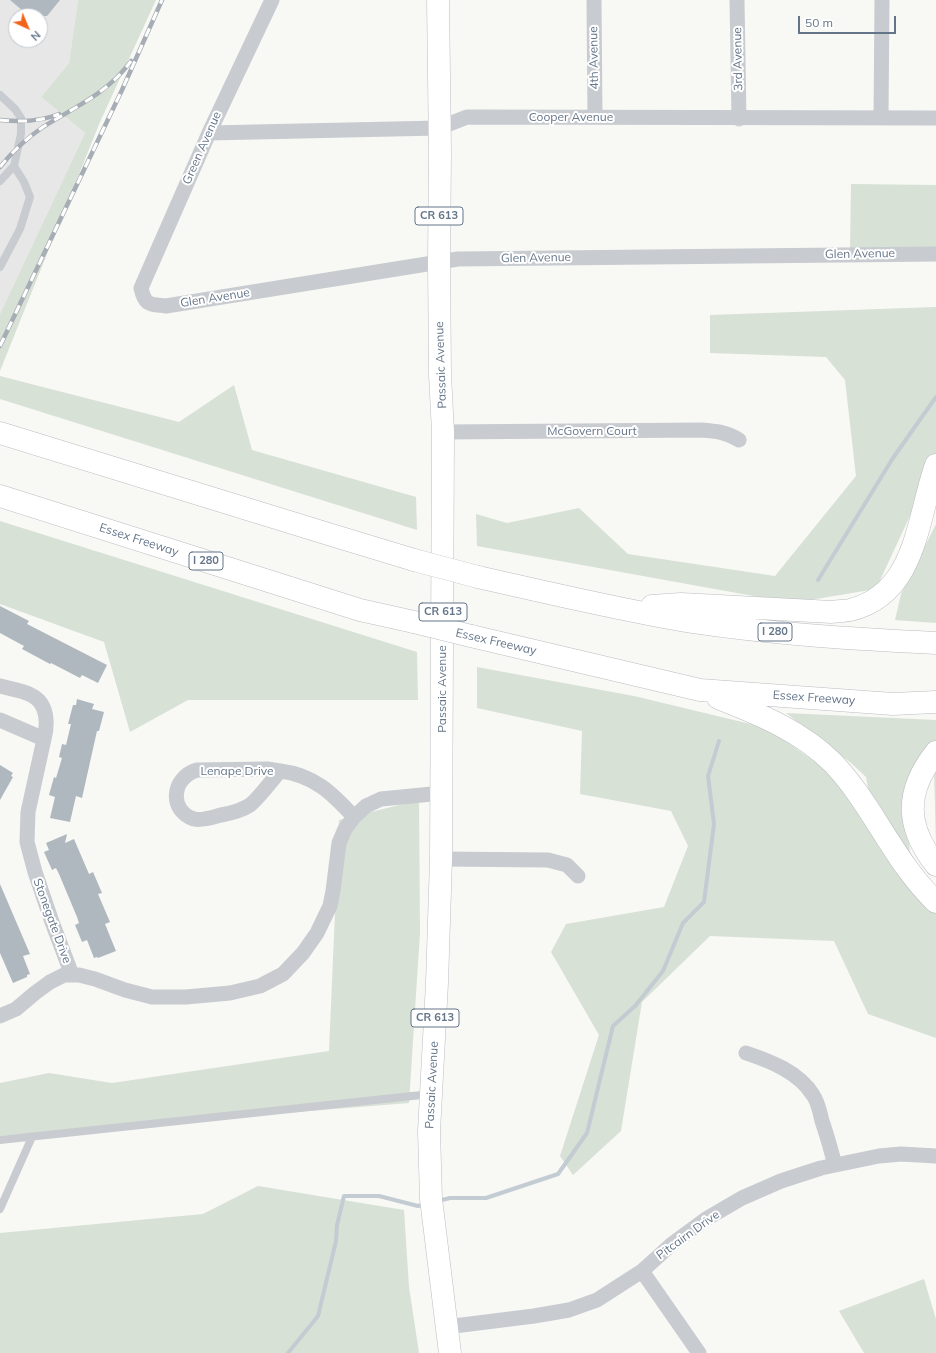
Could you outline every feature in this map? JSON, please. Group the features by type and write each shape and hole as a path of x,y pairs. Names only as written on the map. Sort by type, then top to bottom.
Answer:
{"main road":[{"name":"Passaic Avenue","path":"438,0 440,128 440,375 443,432 442,859 429,1131 432,1205 450,1353"},
{"name":"I 280","path":"0,432 324,533 414,560 478,577 616,608 692,622 840,638 936,643"},
{"path":"616,608 681,604 832,612 850,610 863,605 878,598 888,590 898,579 905,567 915,539 936,465"},
{"name":"Essex Freeway","path":"0,496 360,610 700,690 893,704 936,702"},
{"path":"700,690 763,716 803,738 828,759 851,785 908,870 936,902"},
{"path":"936,752 927,763 919,778 914,793 913,807 914,821 918,834 936,865"}],"street":[{"name":"Green Avenue","path":"143,298 141,288 208,133 272,0"},
{"name":"4th Avenue","path":"594,0 595,117"},
{"name":"3rd Avenue","path":"737,0 738,119"},
{"path":"881,118 882,0"},
{"name":"Cooper Avenue","path":"208,133 440,128 467,117 738,119 936,118"},
{"name":"Glen Avenue","path":"143,298 148,304 166,306 458,259 936,254"},
{"name":"McGovern Court","path":"443,432 701,430 730,434 739,440"},
{"name":"Stonegate Drive","path":"0,686 31,695 43,707 46,717 47,728 28,812 27,842 37,879 72,975 84,976 125,990 152,996 186,997 230,993 260,986 283,974 303,953 317,933 330,906 339,843 345,829 354,817 366,806 381,799 442,793"},
{"path":"0,720 44,739"},
{"name":"Lenape Drive","path":"280,771 252,804 240,811 202,820 195,819 188,816 182,810 177,801 176,794 178,784 189,772 197,770 267,769 294,773 309,779 333,794 354,817"},
{"path":"442,859 548,860 567,865 578,876"},
{"path":"0,1016 16,1009 50,982 64,975 72,975"},
{"path":"746,1053 770,1061 785,1069 800,1080 813,1094 819,1109 835,1165"},
{"name":"Pitcairn Drive","path":"446,1327 569,1310 597,1300 642,1271 672,1244 700,1223 742,1198 781,1181 821,1168 878,1156 901,1154 936,1156"},
{"path":"642,1271 699,1353"}],"lane":[{"path":"0,95 15,109 21,118 21,134 14,166 0,180"},
{"path":"0,267 20,229 30,197 24,182 14,166"},
{"path":"0,1140 431,1093"},
{"path":"0,1209 32,1137"}],"shaded area":[{"path":"0,0 78,0 69,63 41,97 85,133 0,314"},
{"path":"78,0 156,0 100,122 0,371 0,314 85,133 41,97 69,63"},
{"path":"851,184 936,185 936,251 850,251"},
{"path":"936,307 936,460 876,589 792,603 477,546 476,514 507,523 579,508 628,554 775,576 856,476 845,380 826,357 710,353 710,315"},
{"path":"0,376 179,422 234,385 252,450 416,497 417,530 0,399"},
{"path":"0,521 417,652 418,700 188,700 130,732 104,642 0,604"},
{"path":"936,524 936,623 895,620 901,594"},
{"path":"477,667 634,696 767,728 836,777 936,911 936,1038 868,1014 834,941 710,936 642,1002 621,1131 573,1175 560,1156 599,1035 551,952 566,924 664,907 688,846 671,811 580,794 582,731 477,708"},
{"path":"786,713 936,720 936,744 906,819 911,860 869,794 866,777 851,763"},
{"path":"936,769 936,846 934,771"},
{"path":"419,800 420,933 409,1103 0,1136 0,1083 49,1073 112,1083 329,1051 339,820"},
{"path":"258,1186 404,1210 409,1287 419,1353 0,1353 0,1233 203,1214"},
{"path":"924,1279 936,1319 936,1353 864,1353 839,1311"}],"building":[{"path":"10,0 60,0 48,15 48,8 20,8"},
{"path":"0,606 29,621 27,624 107,665 98,683 82,675 80,678 51,663 50,664 22,649 24,646 0,633"},
{"path":"77,699 94,704 92,709 104,712 99,731 97,731 82,798 76,796 70,822 50,818 55,797 49,795 54,777 56,778 62,758 59,757 62,744 66,745 71,724 68,724 73,705 76,705"},
{"path":"0,765 13,773 11,776 13,777 0,800"},
{"path":"67,834 65,843 74,839 89,874 93,872 102,893 98,894 110,922 105,924 116,951 98,958 94,958 87,940 82,942 75,925 79,923 77,917 59,874 56,868 52,870 44,852 49,850 46,843"},
{"path":"0,884 30,954 23,956 30,974 27,975 27,977 13,983 0,953"}],"waterway":[{"path":"818,580 893,458 936,397"},
{"path":"438,1201 450,1198 486,1198 558,1174 587,1133 613,1026 635,1006 663,971 683,923 704,902 714,824 708,776 719,741"},
{"path":"288,1353 318,1316 336,1241 337,1225 344,1196 379,1196 418,1206 425,1204"}],"railway":[{"path":"0,346 122,90 162,0"},
{"path":"0,167 31,136 101,91 112,82 131,61"},
{"path":"0,120 30,121 45,119 59,114"}]}
